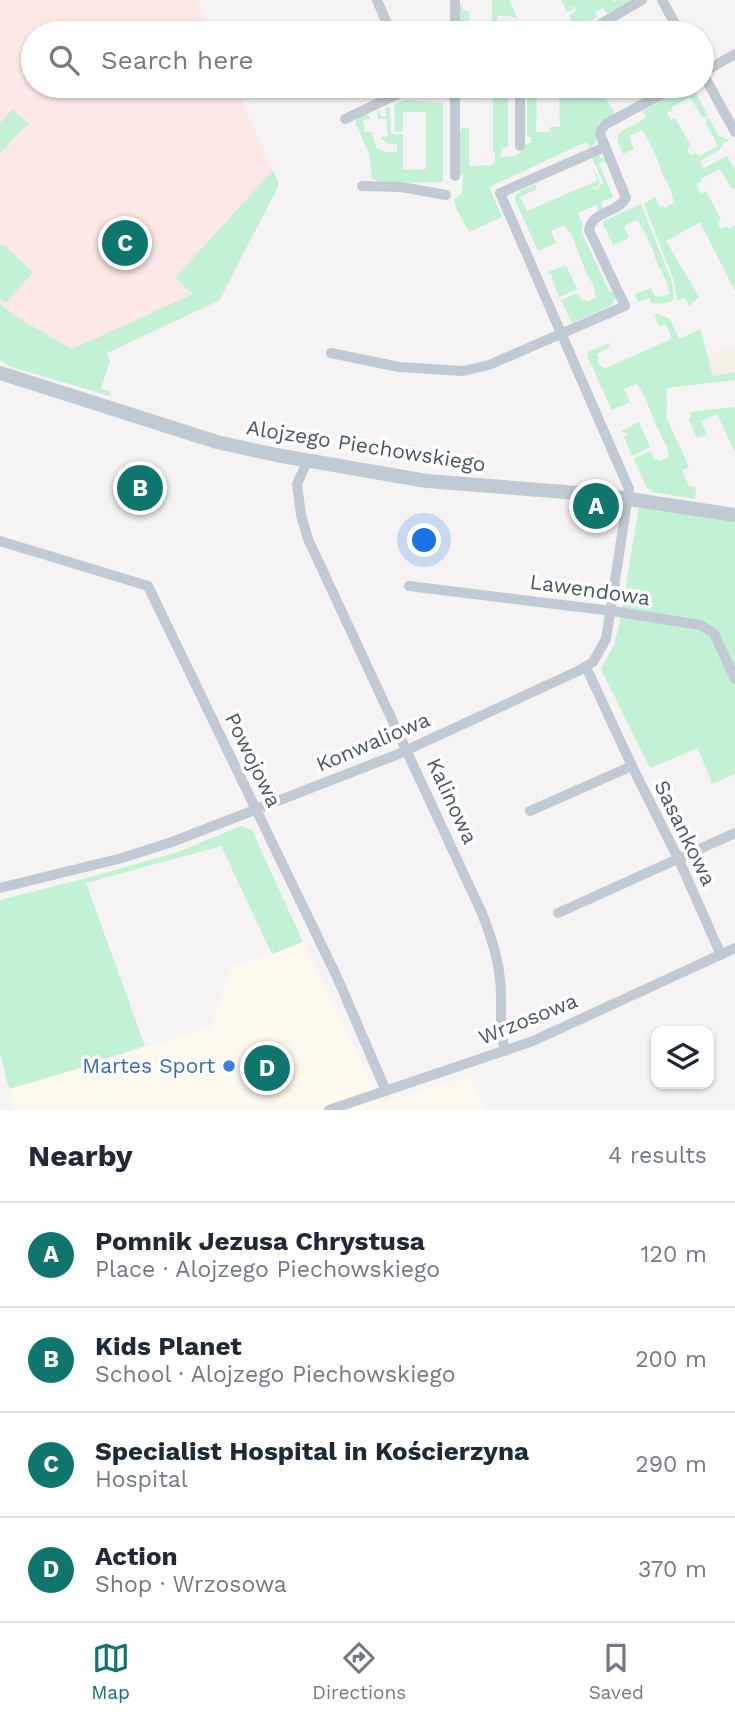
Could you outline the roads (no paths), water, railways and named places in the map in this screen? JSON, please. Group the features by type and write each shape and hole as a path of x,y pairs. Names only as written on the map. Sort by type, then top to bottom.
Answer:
{"street":[{"path":"377,0 386,21"},
{"path":"455,0 455,21"},
{"path":"606,21 642,0"},
{"path":"662,0 673,21"},
{"path":"714,65 735,54"},
{"path":"714,94 735,132"},
{"path":"345,119 382,98"},
{"path":"455,98 455,176"},
{"path":"520,98 520,146"},
{"path":"331,353 399,368 463,371 489,365 625,306 589,230 593,219 621,205 626,198 600,134 606,124 655,98"},
{"path":"586,667 604,646 612,611 629,489 500,193 605,148"},
{"path":"362,186 401,187 446,195"},
{"name":"Alojzego Piechowskiego","path":"0,373 217,442 308,460 456,485 574,492 735,515"},
{"name":"Kalinowa","path":"308,460 298,484 301,515 308,539 477,901 493,942 500,979 501,1030 505,1051"},
{"name":"Powojowa","path":"0,541 148,586 337,977 386,1091"},
{"name":"Lawendowa","path":"409,586 612,611 700,625 714,633 735,679"},
{"name":"Konwaliowa","path":"0,888 122,858 172,842 407,750 586,667"},
{"name":"Sasankowa","path":"586,667 679,860 721,955"},
{"name":"Sasankowa","path":"530,811 632,766"},
{"path":"558,913 735,833"},
{"name":"Wrzosowa","path":"329,1110 542,1037 735,948"}],"place":[{"name":"Specialist Hospital in Kościerzyna","path":"125,243"},
{"name":"Kids Planet","path":"140,488"},
{"name":"Pomnik Jezusa Chrystusa","path":"596,506"},
{"name":"Martes Sport","path":"229,1066"},
{"name":"Action","path":"267,1068"}]}
